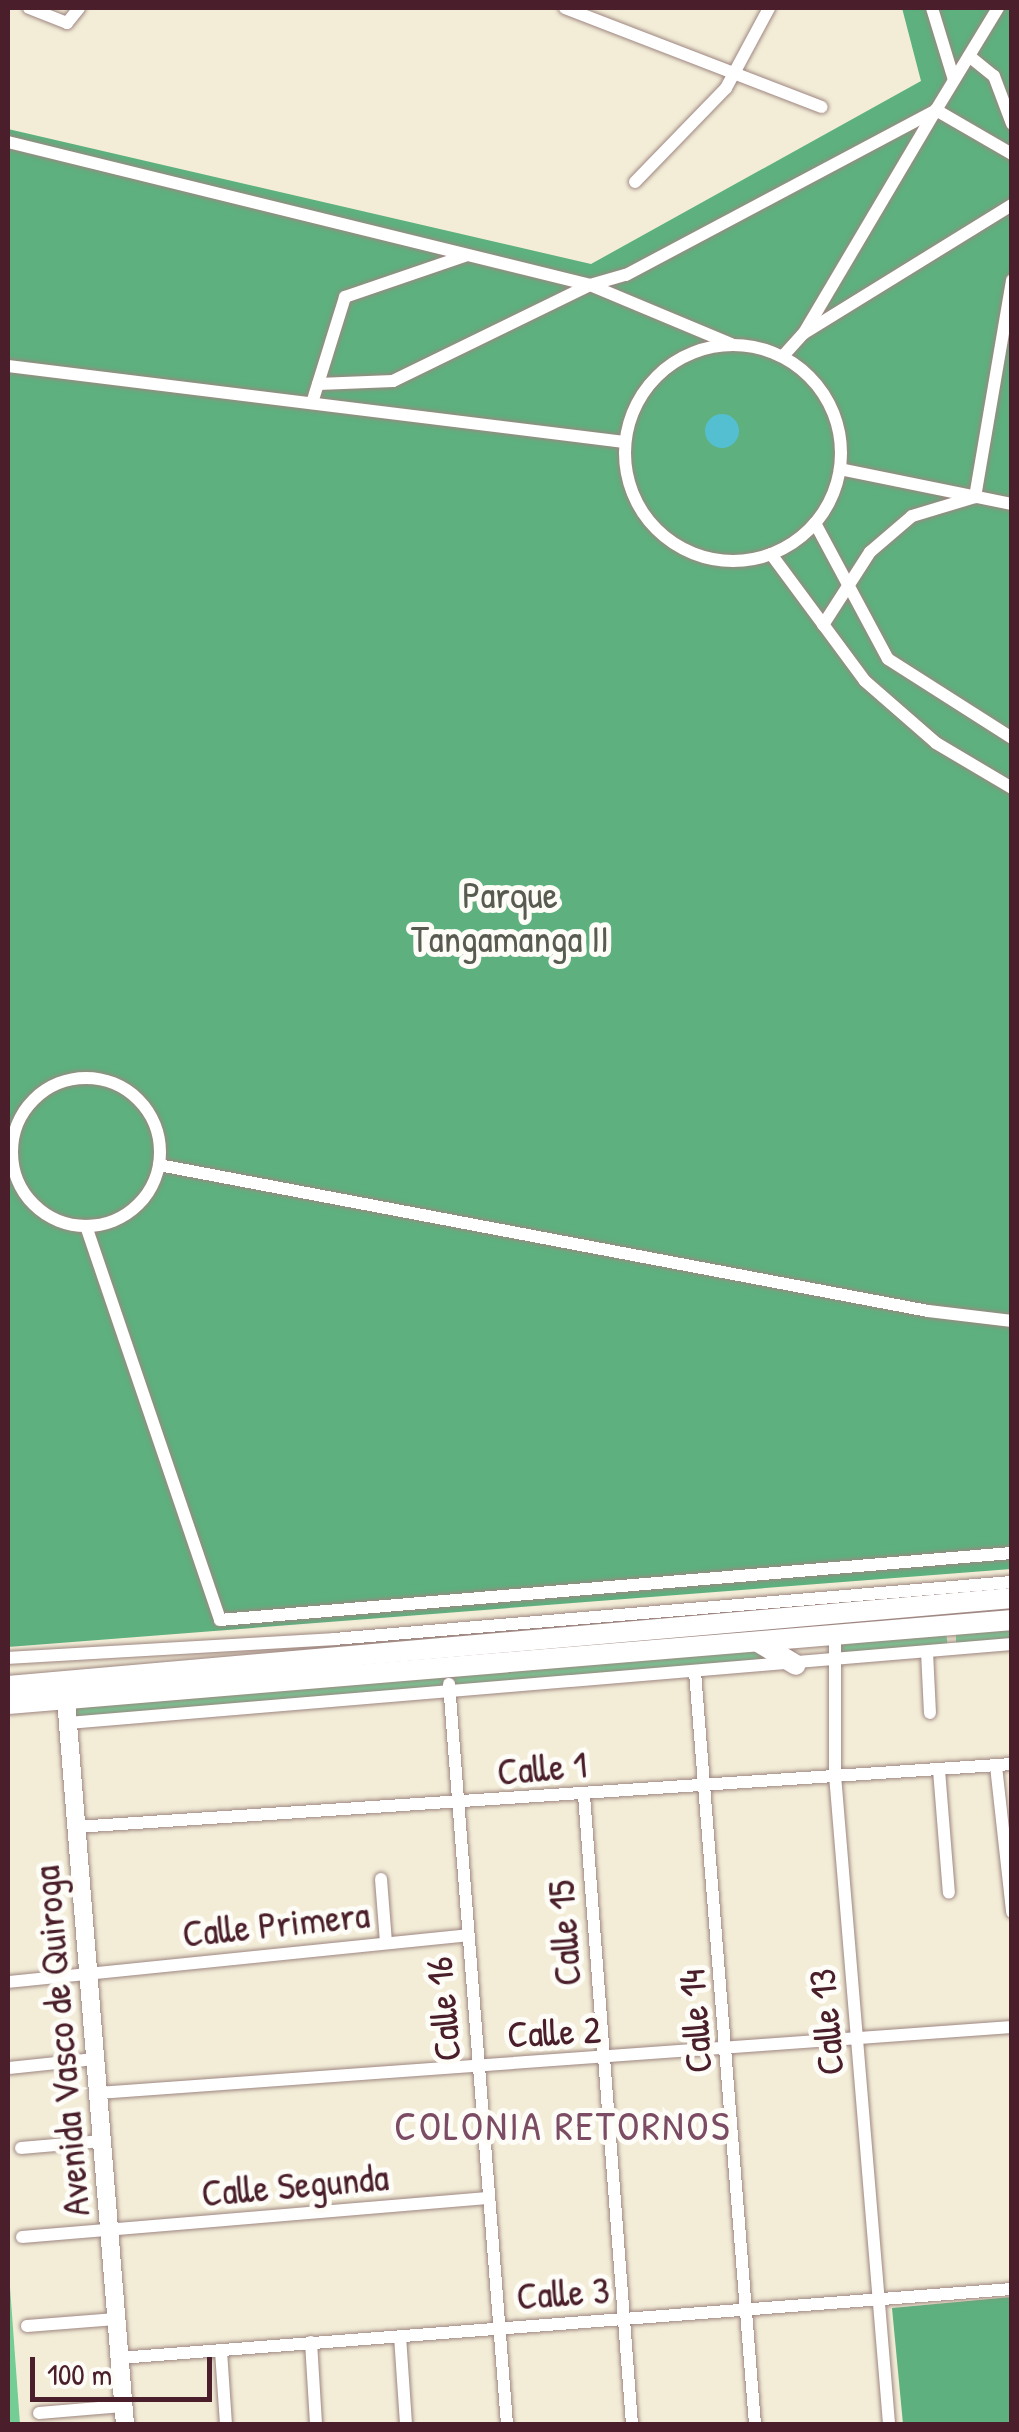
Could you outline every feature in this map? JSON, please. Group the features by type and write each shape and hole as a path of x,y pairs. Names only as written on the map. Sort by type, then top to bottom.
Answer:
{"main road":[{"path":"8,1704 65,1690 301,1660 447,1656 552,1639 834,1613 947,1595 1012,1598"},
{"path":"552,1639 758,1642 1012,1620"},
{"path":"758,1642 796,1665"},
{"path":"8,1686 142,1692 238,1684 301,1660"},
{"name":"Avenida Vasco de Quiroga","path":"65,1690 124,2415"}],"street":[{"path":"29,8 60,16 80,8"},
{"path":"569,8 822,107"},
{"path":"635,182 735,74 769,8"},
{"path":"932,8 954,80"},
{"path":"783,356 804,333 998,8"},
{"path":"969,56 994,76 1012,124"},
{"path":"936,110 1012,154"},
{"path":"318,384 393,381 590,285 626,275 936,110"},
{"path":"8,142 590,285 732,344 783,356 825,395 839,430 840,468 815,523 771,554 716,560 664,538 630,492 624,442 642,392 660,372 706,348 732,344"},
{"path":"804,333 1012,205"},
{"path":"312,403 345,297 468,255"},
{"path":"975,497 1012,280"},
{"path":"8,366 624,442"},
{"path":"840,468 1012,504"},
{"path":"823,625 848,594 870,552 912,516 975,497"},
{"path":"815,523 848,594 888,659 1012,738"},
{"path":"771,554 865,681 936,743 1012,788"},
{"path":"80,1078 104,1079 140,1100 159,1137 159,1165 144,1198 128,1213 86,1226 38,1208 24,1194 10,1156 22,1114 37,1096 80,1078"},
{"path":"159,1165 928,1311 1012,1320"},
{"path":"86,1226 220,1620 1012,1552"},
{"path":"8,1658 54,1655 301,1660 552,1639 947,1595 1012,1582"},
{"path":"947,1595 952,1650"},
{"name":"Calle 13","path":"834,1613 835,1775 882,2299 889,2424"},
{"path":"552,1639 553,1682"},
{"path":"68,1723 837,1662 1012,1644"},
{"path":"926,1652 930,1713"},
{"name":"Avenida Vasco de Quiroga","path":"54,1655 65,1690"},
{"name":"Calle 16","path":"447,1656 486,2198 508,2424"},
{"path":"301,1660 303,1702"},
{"name":"Calle 14","path":"695,1672 728,2050 754,2424"},
{"path":"238,1684 240,1708"},
{"path":"142,1692 143,1716"},
{"name":"Calle 1","path":"76,1827 458,1805 707,1783 1012,1764"},
{"path":"996,1766 1012,1912"},
{"path":"939,1770 948,1893"},
{"name":"Calle 15","path":"584,1795 632,2424"},
{"path":"381,1879 386,1943"},
{"name":"Calle Primera","path":"8,1982 467,1934"},
{"name":"Calle 2","path":"98,2093 604,2060 1012,2027"},
{"path":"8,2068 95,2060"},
{"path":"21,2148 102,2141"},
{"name":"Calle Segunda","path":"22,2237 486,2198"},
{"name":"Calle 3","path":"120,2358 1012,2289"},
{"path":"28,2326 116,2318"},
{"path":"400,2336 406,2424"},
{"path":"310,2342 316,2424"},
{"path":"221,2351 226,2424"},
{"path":"39,2413 124,2415"}],"green space":[{"name":"Parque Tangamanga II","path":"902,8 1011,8 1011,1569 8,1647 8,129 591,264 921,81"},
{"path":"956,1628 1011,1628 1011,1644 956,1644"},
{"path":"946,1632 948,1648 842,1661 840,1645"},
{"path":"761,1648 782,1662 74,1718 73,1705"},
{"path":"8,2260 20,2424 8,2424"},
{"path":"1011,2297 1011,2424 903,2424 892,2308"}],"water":[{"path":"722,414 734,419 739,431 734,443 722,448 710,443 705,431 710,419"}],"district":[{"name":"COLONIA RETORNOS","path":"563,2125"}]}
